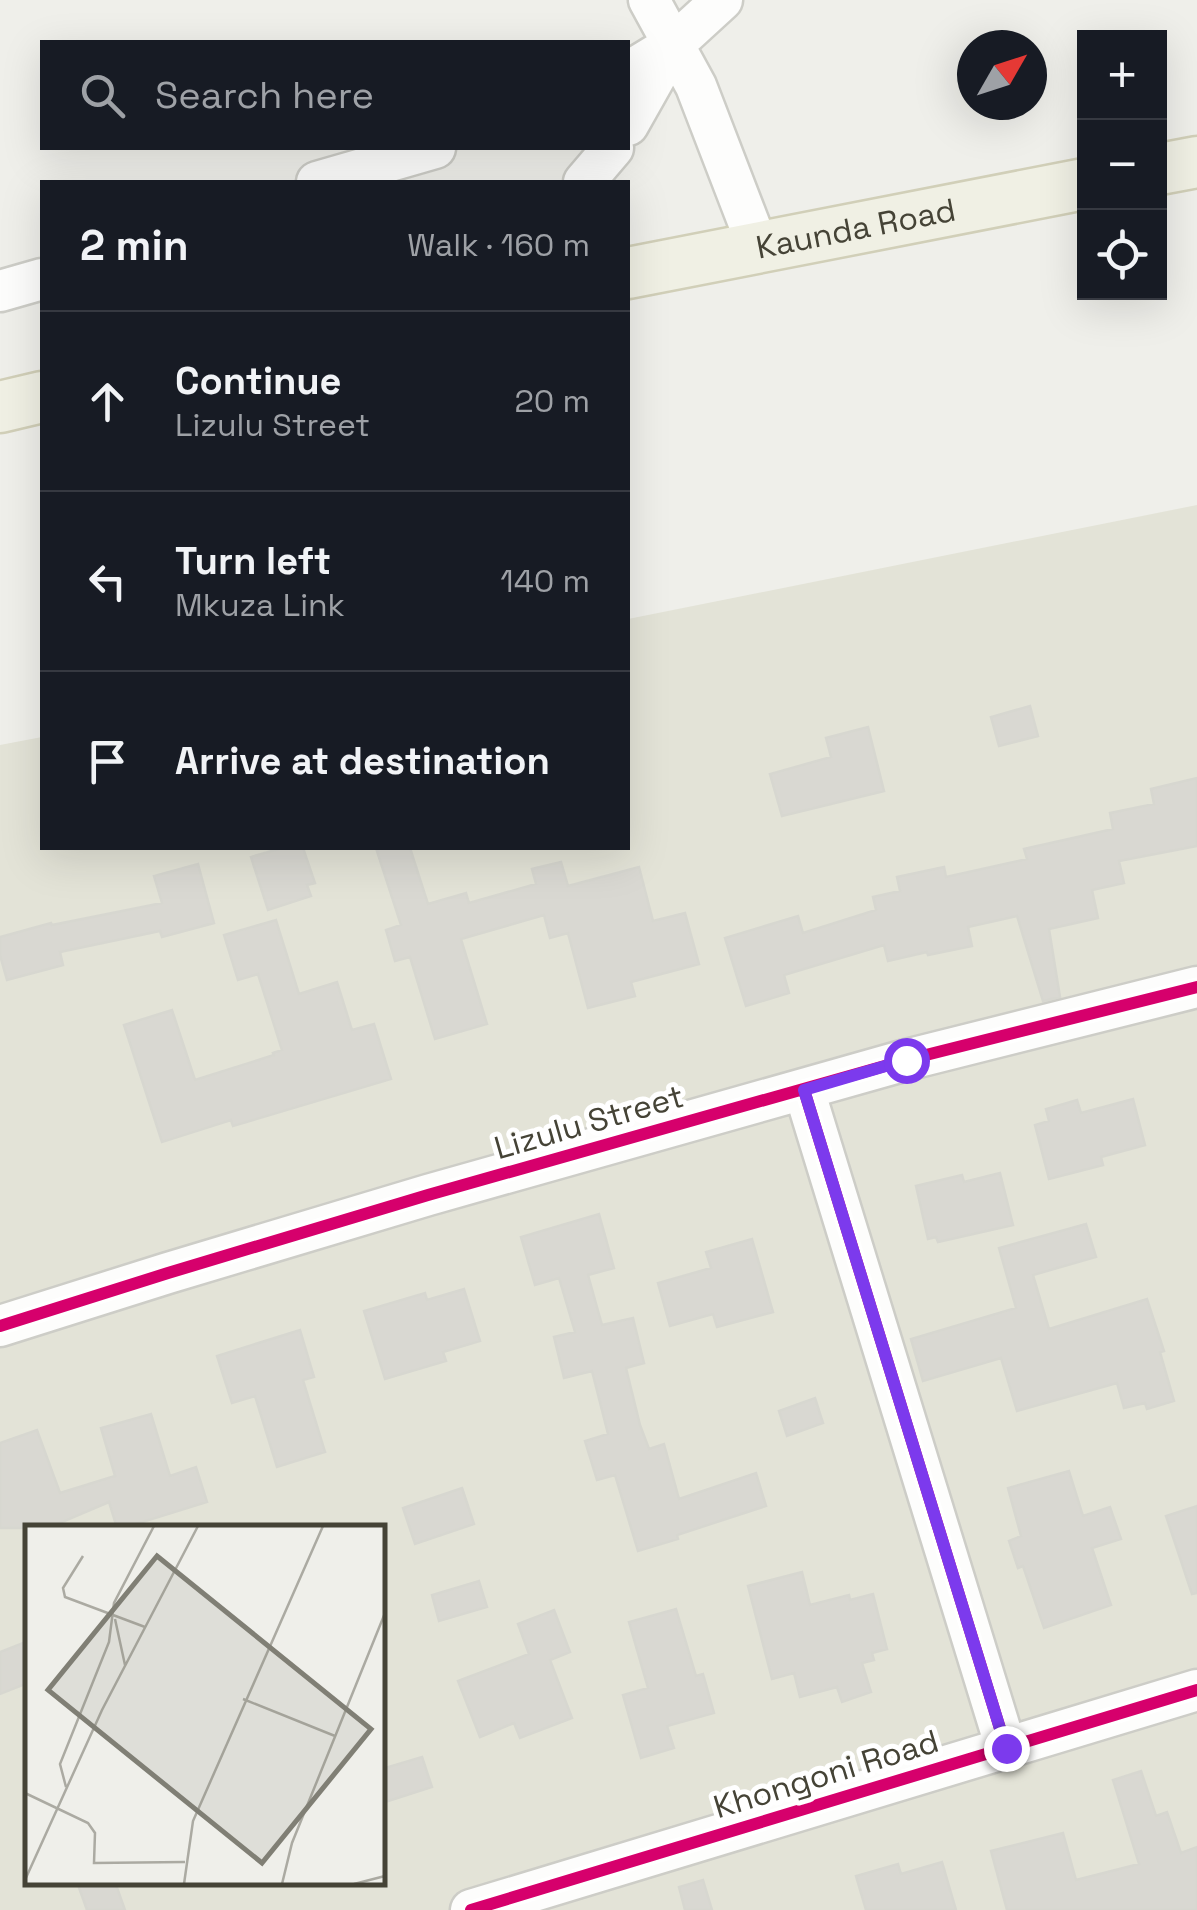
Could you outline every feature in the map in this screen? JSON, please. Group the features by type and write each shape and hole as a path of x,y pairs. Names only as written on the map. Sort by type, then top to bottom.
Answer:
{"main road":[{"path":"1167,168 1197,162"},
{"name":"Kaunda Road","path":"630,273 1077,185"},
{"path":"0,407 40,397"}],"street":[{"path":"650,0 696,86 758,248"},
{"path":"630,71 674,44 722,0"},
{"path":"630,122 674,44"},
{"path":"323,180 428,150"},
{"path":"586,180 611,150"},
{"path":"0,291 40,280"},
{"name":"Lizulu Street","path":"0,1326 409,1201 906,1060 1197,987"},
{"path":"804,1090 1006,1748"},
{"name":"Khongoni Road","path":"471,1910 1197,1690"}],"shaded area":[{"path":"1197,505 1197,1910 0,1910 0,745 40,737 40,850 630,850 630,619"}],"building":[{"path":"1030,706 1038,736 999,746 991,717"},
{"path":"868,727 884,791 782,816 770,774 831,757 826,738"},
{"path":"1197,778 1197,846 1119,861 1124,883 1092,890 1098,918 1049,929 1060,997 1043,1001 1017,916 968,927 972,946 888,961 884,945 784,975 789,993 746,1006 725,938 798,916 803,933 876,910 873,897 900,891 897,877 944,867 946,877 1027,859 1024,849 1113,829 1110,813 1154,804 1151,789"},
{"path":"275,850 304,850 315,883 307,885 311,896 268,910 251,857"},
{"path":"377,850 411,850 428,904 466,893 469,903 536,884 532,869 561,862 568,886 639,867 653,921 685,913 699,964 631,982 635,996 588,1008 568,933 550,938 544,915 461,939 487,1024 435,1039 410,957 395,961 386,930 401,925"},
{"path":"198,864 214,923 162,937 160,931 60,952 63,965 7,980 0,937 51,923 162,903 154,876"},
{"path":"276,920 299,994 337,982 352,1030 374,1024 391,1079 233,1126 231,1120 162,1142 124,1025 172,1010 195,1080 282,1050 258,974 238,980 224,935"},
{"path":"1133,1099 1145,1145 1101,1157 1103,1165 1049,1179 1035,1125 1049,1121 1046,1109 1077,1100 1081,1113"},
{"path":"1000,1173 1013,1225 938,1242 936,1237 928,1239 916,1186 962,1175 964,1182"},
{"path":"599,1214 614,1268 588,1275 602,1325 633,1318 644,1363 626,1368 649,1449 664,1444 679,1499 756,1473 766,1506 638,1551 615,1475 597,1480 585,1441 608,1434 592,1371 564,1378 554,1337 575,1332 559,1278 535,1285 521,1237"},
{"path":"1086,1224 1096,1257 1033,1275 1049,1329 1147,1299 1164,1351 1160,1352 1174,1401 1147,1409 1145,1403 1124,1408 1117,1383 1017,1411 1001,1358 923,1381 911,1339 1016,1308 999,1248"},
{"path":"752,1239 773,1312 717,1327 713,1314 670,1326 658,1283 711,1268 706,1252"},
{"path":"464,1289 480,1341 443,1352 446,1361 385,1379 364,1311 425,1293 427,1300"},
{"path":"300,1330 314,1377 303,1380 325,1452 277,1467 255,1396 232,1403 217,1356"},
{"path":"815,1398 823,1423 787,1436 779,1411"},
{"path":"151,1414 170,1476 196,1467 207,1502 133,1525 116,1525 109,1502 55,1525 0,1528 0,1443 37,1430 60,1493 115,1476 101,1428"},
{"path":"1069,1471 1083,1516 1110,1507 1121,1539 1092,1548 1111,1605 1044,1628 1023,1566 1018,1568 1009,1541 1021,1536 1008,1488"},
{"path":"462,1488 474,1524 415,1544 403,1508"},
{"path":"1197,1506 1197,1593 1192,1594 1166,1516"},
{"path":"802,1572 810,1605 849,1595 850,1600 873,1594 887,1649 872,1653 874,1660 862,1663 871,1692 842,1702 837,1687 800,1697 794,1673 772,1679 748,1586"},
{"path":"479,1581 487,1607 439,1621 432,1595"},
{"path":"676,1609 696,1676 703,1674 714,1713 667,1726 674,1748 641,1758 623,1695 648,1688 629,1622"},
{"path":"554,1610 570,1652 550,1660 572,1718 520,1738 514,1723 480,1737 458,1681 529,1654 518,1624"},
{"path":"25,1642 25,1684 0,1694 0,1652"},
{"path":"422,1757 432,1787 385,1802 385,1768"},
{"path":"1141,1771 1156,1816 1167,1812 1181,1853 1197,1847 1197,1910 1007,1910 991,1851 1063,1833 1076,1880 1139,1864 1113,1780"},
{"path":"942,1862 956,1910 866,1910 856,1876 898,1864 901,1874"},
{"path":"703,1880 712,1910 685,1910 679,1887"},
{"path":"78,1885 116,1885 125,1910 87,1910"}],"cycle path":[{"path":"0,1326 428,1195 906,1060 1197,987"},
{"path":"804,1090 1006,1748"},
{"path":"471,1910 1197,1690"}],"route":[{"path":"906,1060 804,1090 1006,1748"}]}
